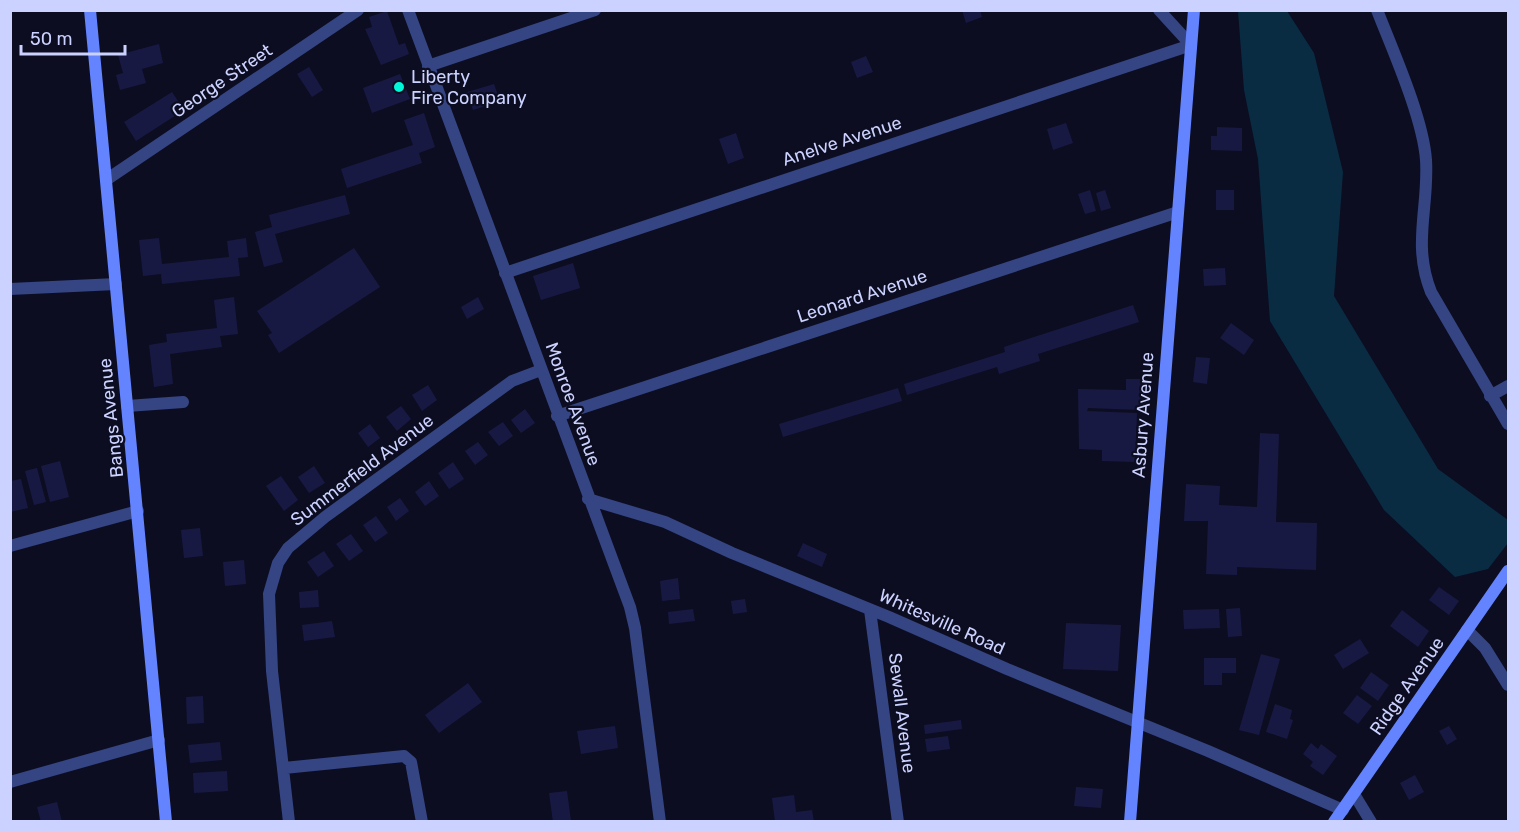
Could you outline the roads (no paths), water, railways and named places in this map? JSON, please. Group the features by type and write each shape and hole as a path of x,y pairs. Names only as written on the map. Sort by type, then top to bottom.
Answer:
{"street":[{"name":"Bangs Avenue","path":"90,10 166,822"},
{"name":"George Street","path":"106,180 358,10"},
{"name":"Monroe Avenue","path":"408,10 557,416 630,607 635,628 660,822"},
{"path":"428,66 595,10"},
{"path":"1159,10 1191,45"},
{"name":"Asbury Avenue","path":"1130,822 1194,10"},
{"path":"1377,10 1423,141 1426,175 1421,256 1424,274 1431,292 1490,396 1509,424"},
{"name":"Anelve Avenue","path":"505,273 1191,45"},
{"name":"Leonard Avenue","path":"557,416 1178,212"},
{"path":"10,289 116,284"},
{"name":"Summerfield Avenue","path":"289,822 272,670 269,594 278,563 288,548 325,517 512,381 541,370"},
{"path":"1490,396 1509,386"},
{"path":"127,406 183,402"},
{"name":"Whitesville Road","path":"588,499 665,522 732,553 1343,810"},
{"path":"10,546 138,511"},
{"name":"Ridge Avenue","path":"1334,822 1509,571"},
{"name":"Sewall Avenue","path":"870,610 898,822"},
{"path":"1467,630 1485,648 1509,685"},
{"path":"10,782 159,740"},
{"path":"284,768 393,755 404,756 411,762 422,822"},
{"path":"1354,794 1371,822"}],"water":[{"path":"1238,11 1287,11 1314,53 1343,172 1334,296 1438,469 1508,520 1508,543 1488,569 1455,577 1384,510 1270,321 1258,159 1244,90"}],"place":[{"name":"Liberty Fire Company","path":"399,87"}]}
